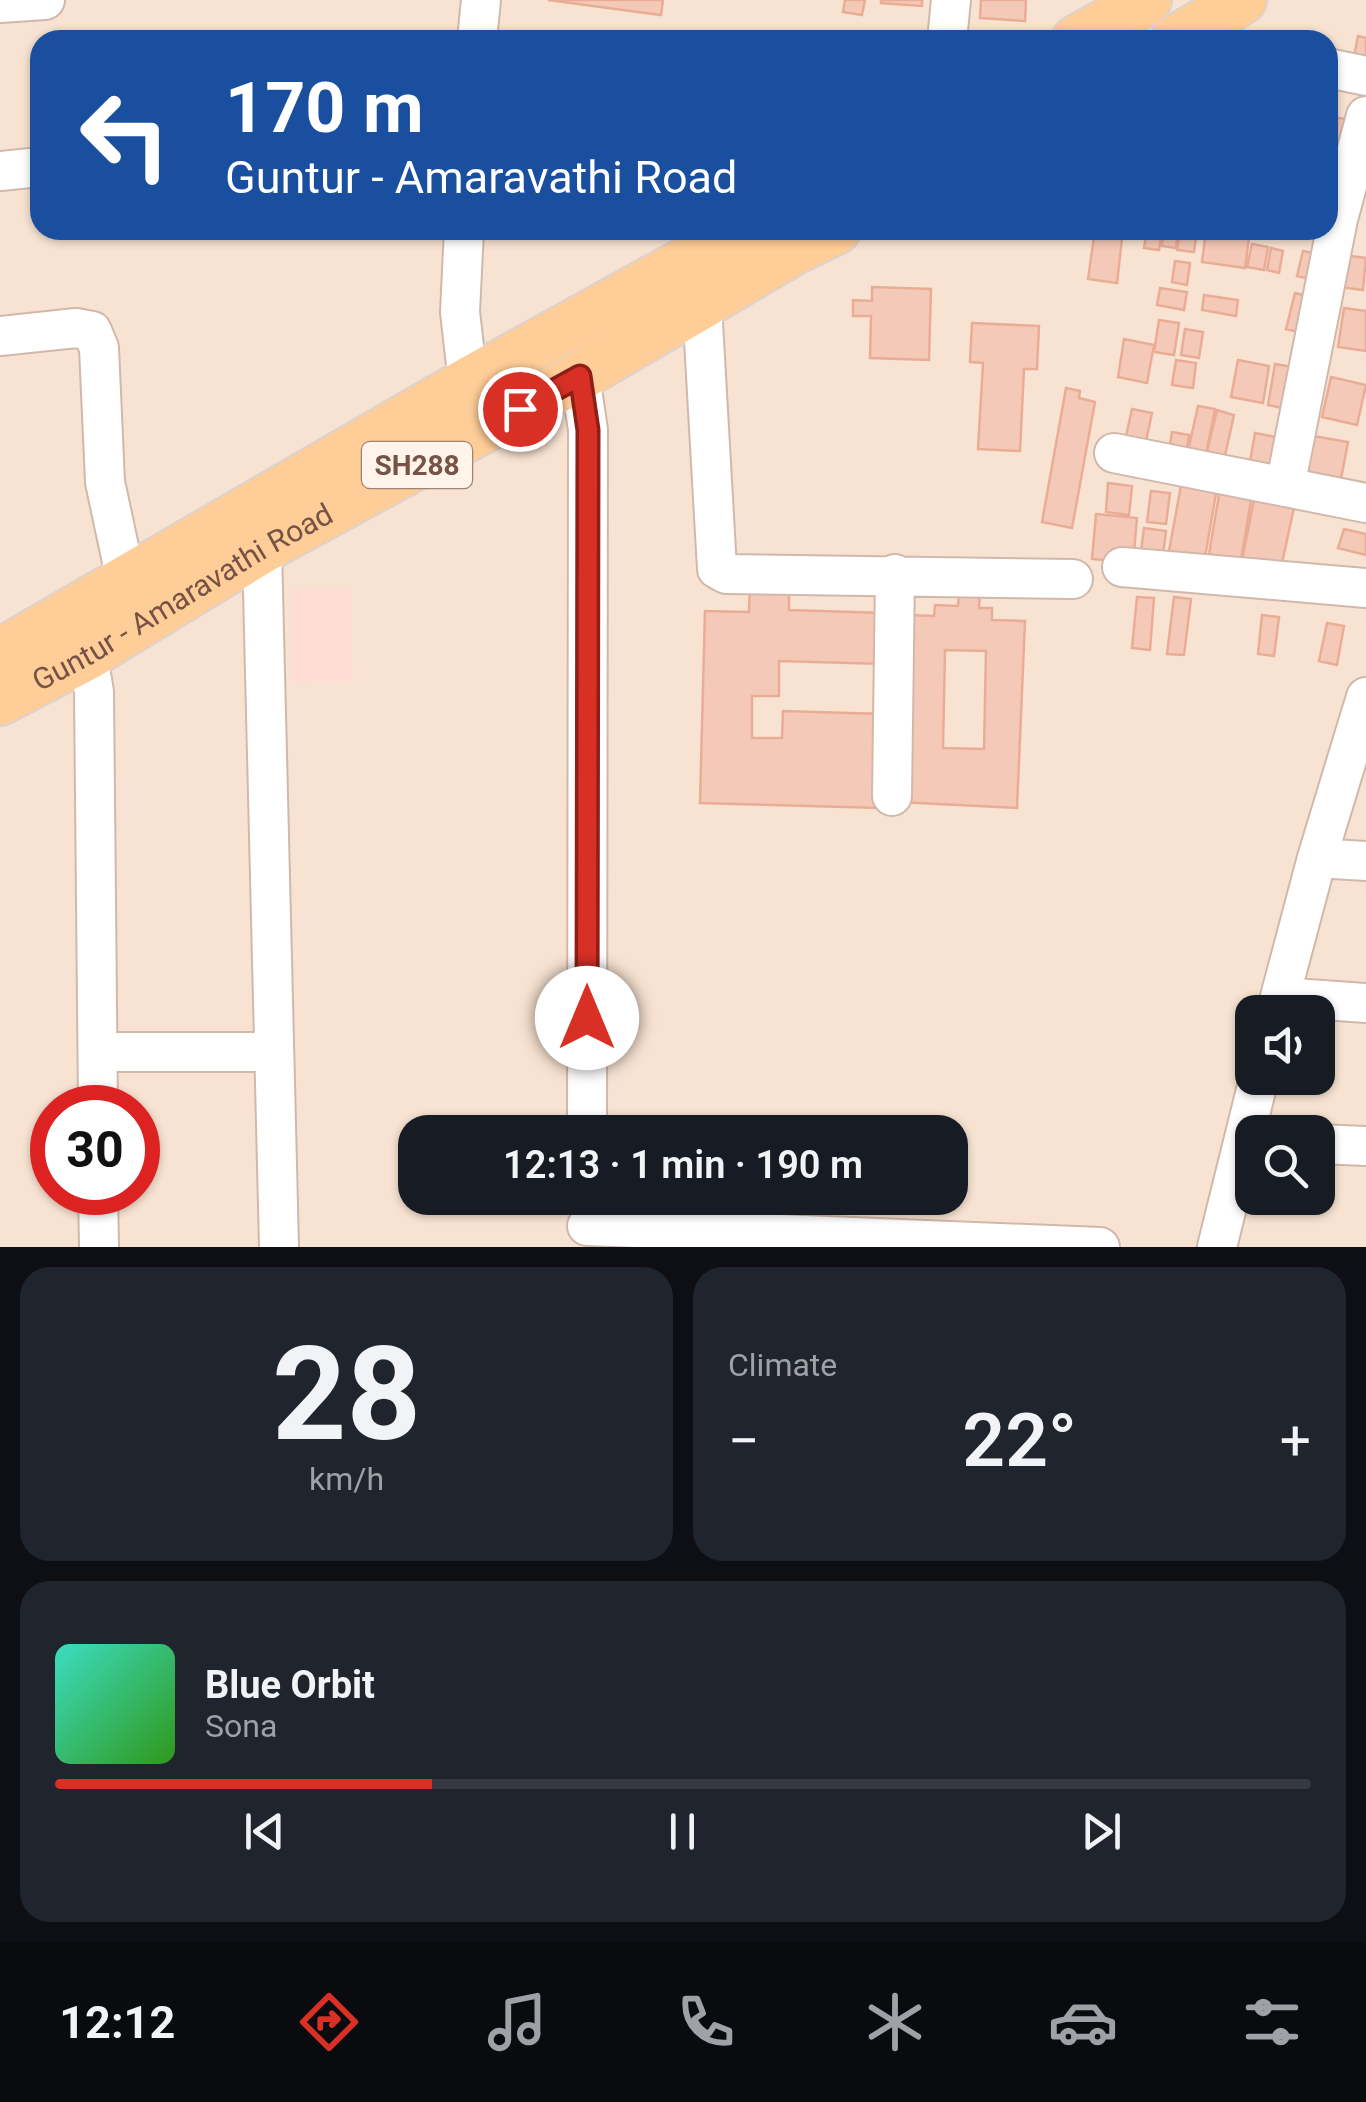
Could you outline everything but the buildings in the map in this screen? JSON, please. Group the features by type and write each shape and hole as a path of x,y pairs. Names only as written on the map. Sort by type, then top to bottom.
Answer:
{"main road":[{"path":"1094,30 1147,0"},
{"path":"1192,30 1242,0"},
{"name":"Guntur - Amaravathi Road","path":"0,653 468,382 725,240"},
{"name":"Guntur - Amaravathi Road","path":"0,701 88,655 262,550 580,376 816,240"}],"street":[{"path":"0,3 45,0"},
{"path":"478,30 481,0"},
{"path":"948,30 951,0"},
{"path":"1338,70 1366,76"},
{"path":"1285,487 1366,116"},
{"path":"0,171 30,168"},
{"path":"464,240 460,312 468,382"},
{"path":"702,305 717,568 726,574 1072,579"},
{"path":"0,336 76,328 92,331 99,348 105,482 126,580"},
{"path":"580,376 588,430 587,1115"},
{"path":"1114,454 1366,503"},
{"path":"262,550 279,1247"},
{"path":"1122,567 1366,588"},
{"path":"892,796 895,574"},
{"path":"88,655 94,692 98,1085"},
{"path":"1281,995 1366,696"},
{"path":"1317,858 1366,862"},
{"path":"1335,1004 1366,1003"},
{"path":"98,1052 273,1052"},
{"path":"1335,1145 1366,1146"},
{"path":"1218,1247 1235,1187"},
{"path":"98,1215 98,1247"},
{"path":"587,1224 1100,1247"}],"shaded area":[{"path":"0,0 1366,0 1366,1247 0,1247"},
{"path":"351,588 353,681 293,682 292,589"}],"route":[{"path":"520,409 580,376 588,430 587,1018"}]}
